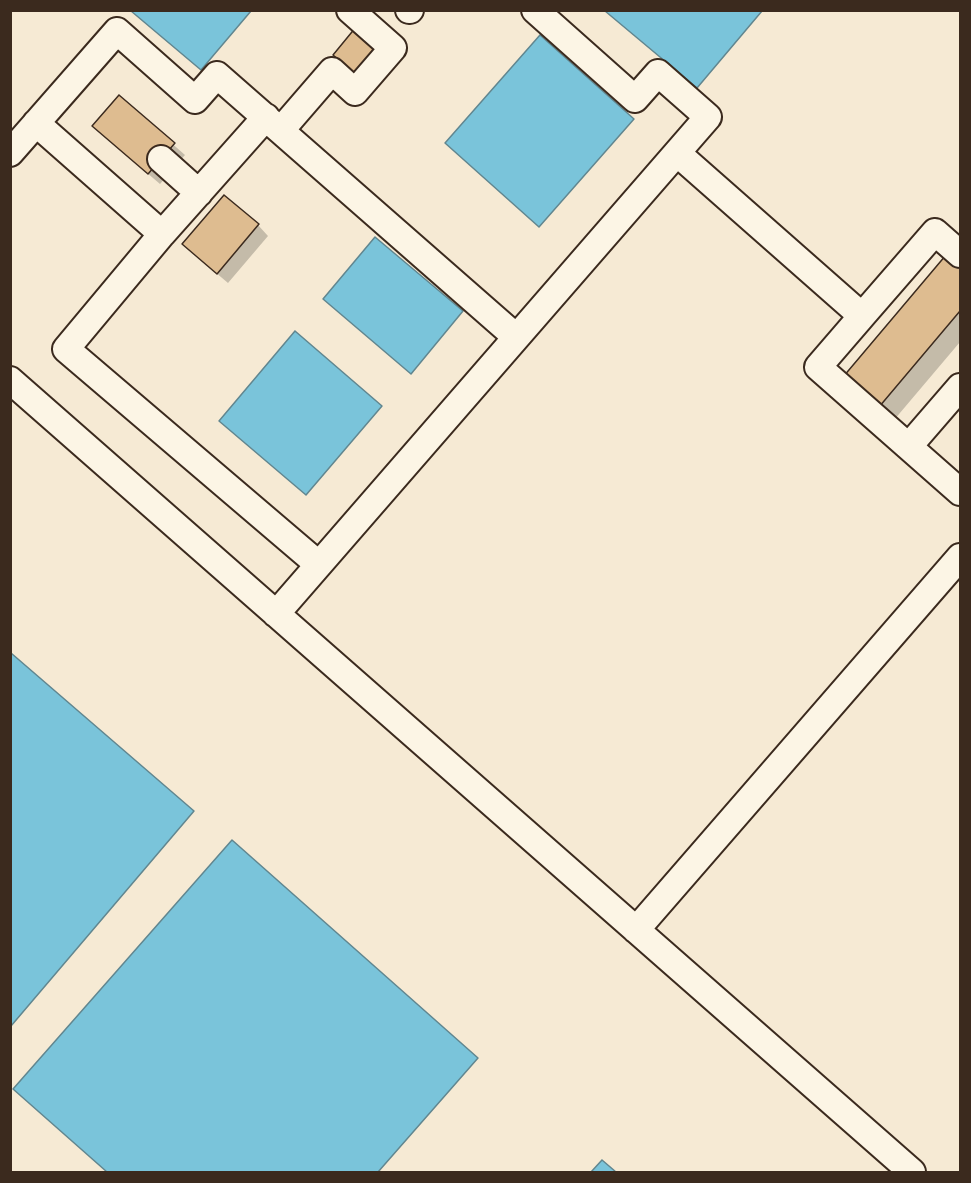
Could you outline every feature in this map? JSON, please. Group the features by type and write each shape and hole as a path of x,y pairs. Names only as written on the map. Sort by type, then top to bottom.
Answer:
{"lane":[{"path":"318,564 66,349 162,234 200,193 273,124 332,71 355,92 393,48 350,10"},
{"path":"276,614 708,117 657,73 635,99 535,10"},
{"path":"10,153 117,31 195,100 218,75 516,337"},
{"path":"36,123 162,234"},
{"path":"677,153 862,316"},
{"path":"161,159 200,193"},
{"path":"960,254 935,232 818,367 960,492"},
{"path":"10,380 912,1173"},
{"path":"909,446 960,387"},
{"path":"636,930 960,556"}],"water":[{"path":"131,11 251,11 201,70"},
{"path":"605,11 762,11 697,88"},
{"path":"540,35 634,119 539,227 445,143"},
{"path":"375,237 463,311 411,374 323,299"},
{"path":"295,331 382,406 306,495 219,421"},
{"path":"11,653 194,811 11,1026"},
{"path":"232,840 478,1058 378,1172 107,1172 13,1089"},
{"path":"602,1160 616,1172 591,1172"}],"building":[{"path":"356,27 377,46 354,73 333,55"},
{"path":"119,95 175,143 148,174 92,126"},
{"path":"224,195 259,224 217,274 182,244"},
{"path":"946,255 960,267 960,311 879,407 843,377"}]}
